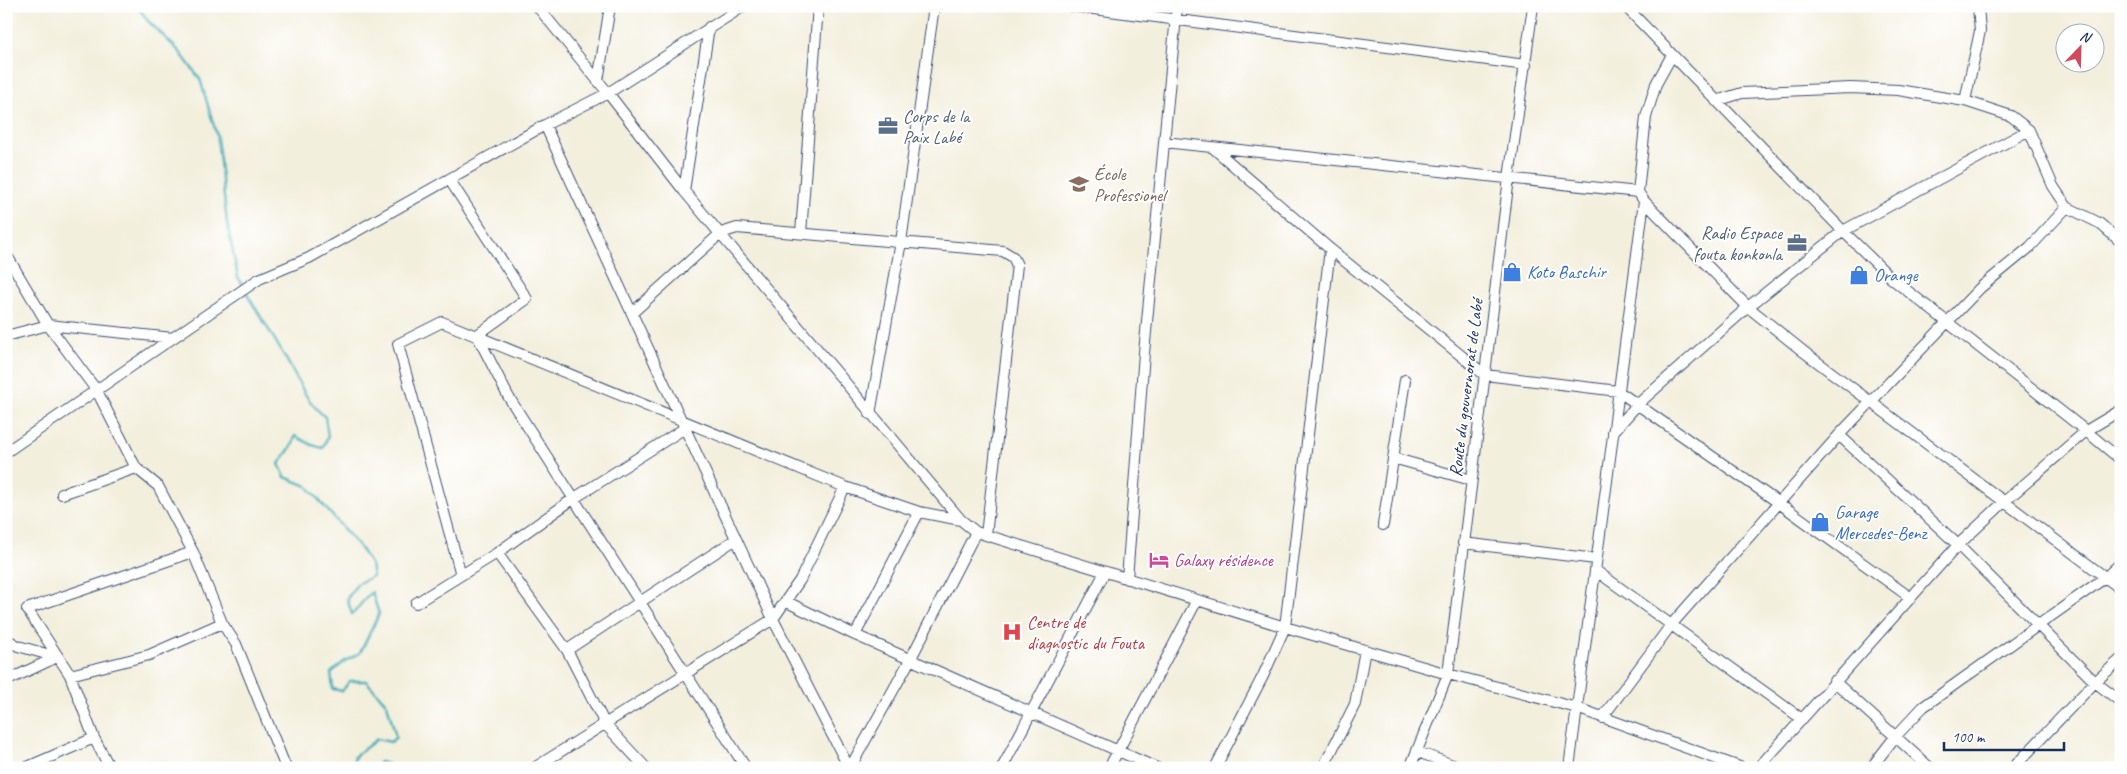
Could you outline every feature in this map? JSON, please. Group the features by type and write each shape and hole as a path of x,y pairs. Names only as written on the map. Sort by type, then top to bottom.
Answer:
{"street":[{"path":"538,6 684,191 721,233 870,414 961,520 981,533 1285,627 1448,674 1577,708 1742,768"},
{"path":"598,81 610,6"},
{"path":"6,452 259,279 309,258 545,125 608,93 744,6"},
{"path":"801,233 818,6"},
{"path":"870,414 901,242 934,6"},
{"path":"1071,6 1176,18 1526,65"},
{"path":"1127,579 1144,353 1177,6"},
{"name":"Route du gouvernorat de Labé","path":"1410,768 1448,674 1509,178 1533,6"},
{"path":"1625,6 1843,232 1891,278 2086,430 2121,460"},
{"path":"1965,102 1980,31 1978,6"},
{"path":"684,191 710,27"},
{"path":"1569,768 1618,392 1641,196 1646,117 1656,84 1672,56"},
{"path":"1716,101 1742,93 1850,88 1898,90 1965,102 2011,116 2028,130 2053,186 2067,207 2099,223 2121,242"},
{"path":"545,125 773,619 850,768"},
{"path":"1613,432 1638,404 1748,307 1843,232 2028,130"},
{"path":"1164,142 1509,178 1641,196 1748,307 1804,352 2121,589"},
{"path":"1212,147 1330,249 1485,375 1618,392 1779,503 1910,598"},
{"path":"449,179 527,299 477,335"},
{"path":"1602,718 1671,625 1839,435 1946,321 1980,288 2030,247 2067,207"},
{"path":"632,313 721,233 737,228 1003,251 1013,257 1017,266 981,533 850,768"},
{"path":"1215,768 1263,676 1285,627 1330,249"},
{"path":"6,254 48,325 96,391 136,468 158,486 193,552 222,623 236,644 286,768"},
{"path":"461,575 398,344 442,322 477,335 684,425 845,487 919,512 961,520"},
{"path":"6,336 48,325 173,338"},
{"path":"477,335 508,396 746,768"},
{"path":"1383,525 1405,380"},
{"path":"1758,768 1834,681 1958,545 2086,430 2121,410"},
{"path":"416,604 497,553 573,499 684,425"},
{"path":"1839,435 1958,545 2094,682 2121,702"},
{"path":"1393,458 1471,480"},
{"path":"62,494 136,468"},
{"path":"534,768 773,619 787,602 800,580 845,487"},
{"path":"855,635 919,512"},
{"path":"567,650 736,539"},
{"path":"1463,542 1596,559"},
{"path":"110,768 94,738 70,675 27,609 193,552"},
{"path":"497,553 567,650 605,724 646,768"},
{"path":"1871,768 1895,736 1923,707 2106,576 2121,563"},
{"path":"1595,570 1802,718"},
{"path":"1002,768 1105,572"},
{"path":"1109,768 1198,600"},
{"path":"787,602 910,660 1157,768"},
{"path":"70,675 150,655 222,623"},
{"path":"6,638 18,646 57,656"},
{"path":"1323,768 1355,704 1365,650"},
{"path":"6,681 57,656"},
{"path":"2013,768 2094,682 2121,659"},
{"path":"1834,681 1930,768"},
{"path":"26,768 94,738"},
{"path":"1418,752 1461,768"}],"waterway":[{"path":"137,6 148,21 179,51 200,79 217,136 227,223 238,277 243,286"},
{"path":"245,291 307,397 325,417 328,436 323,448 312,445 295,436 293,444 279,464 285,477 307,486 360,548 371,565 373,576 357,584 347,599 352,614 372,592 379,614 360,653 345,661 331,673 333,689 342,691 350,681 366,681 387,704 396,737 391,742 377,739 355,756 352,768"},
{"path":"375,768 380,762 390,765 390,768"}],"place":[{"name":"Corps de la Paix Labé","path":"888,126"},
{"name":"École Professionel","path":"1079,184"},
{"name":"Radio Espace fouta konkonla","path":"1797,243"},
{"name":"Koto Baschir","path":"1512,272"},
{"name":"Orange","path":"1859,275"},
{"name":"Garage Mercedes-Benz","path":"1820,522"},
{"name":"Galaxy résidence","path":"1159,560"},
{"name":"Centre de diagnostic du Fouta","path":"1012,632"}]}
